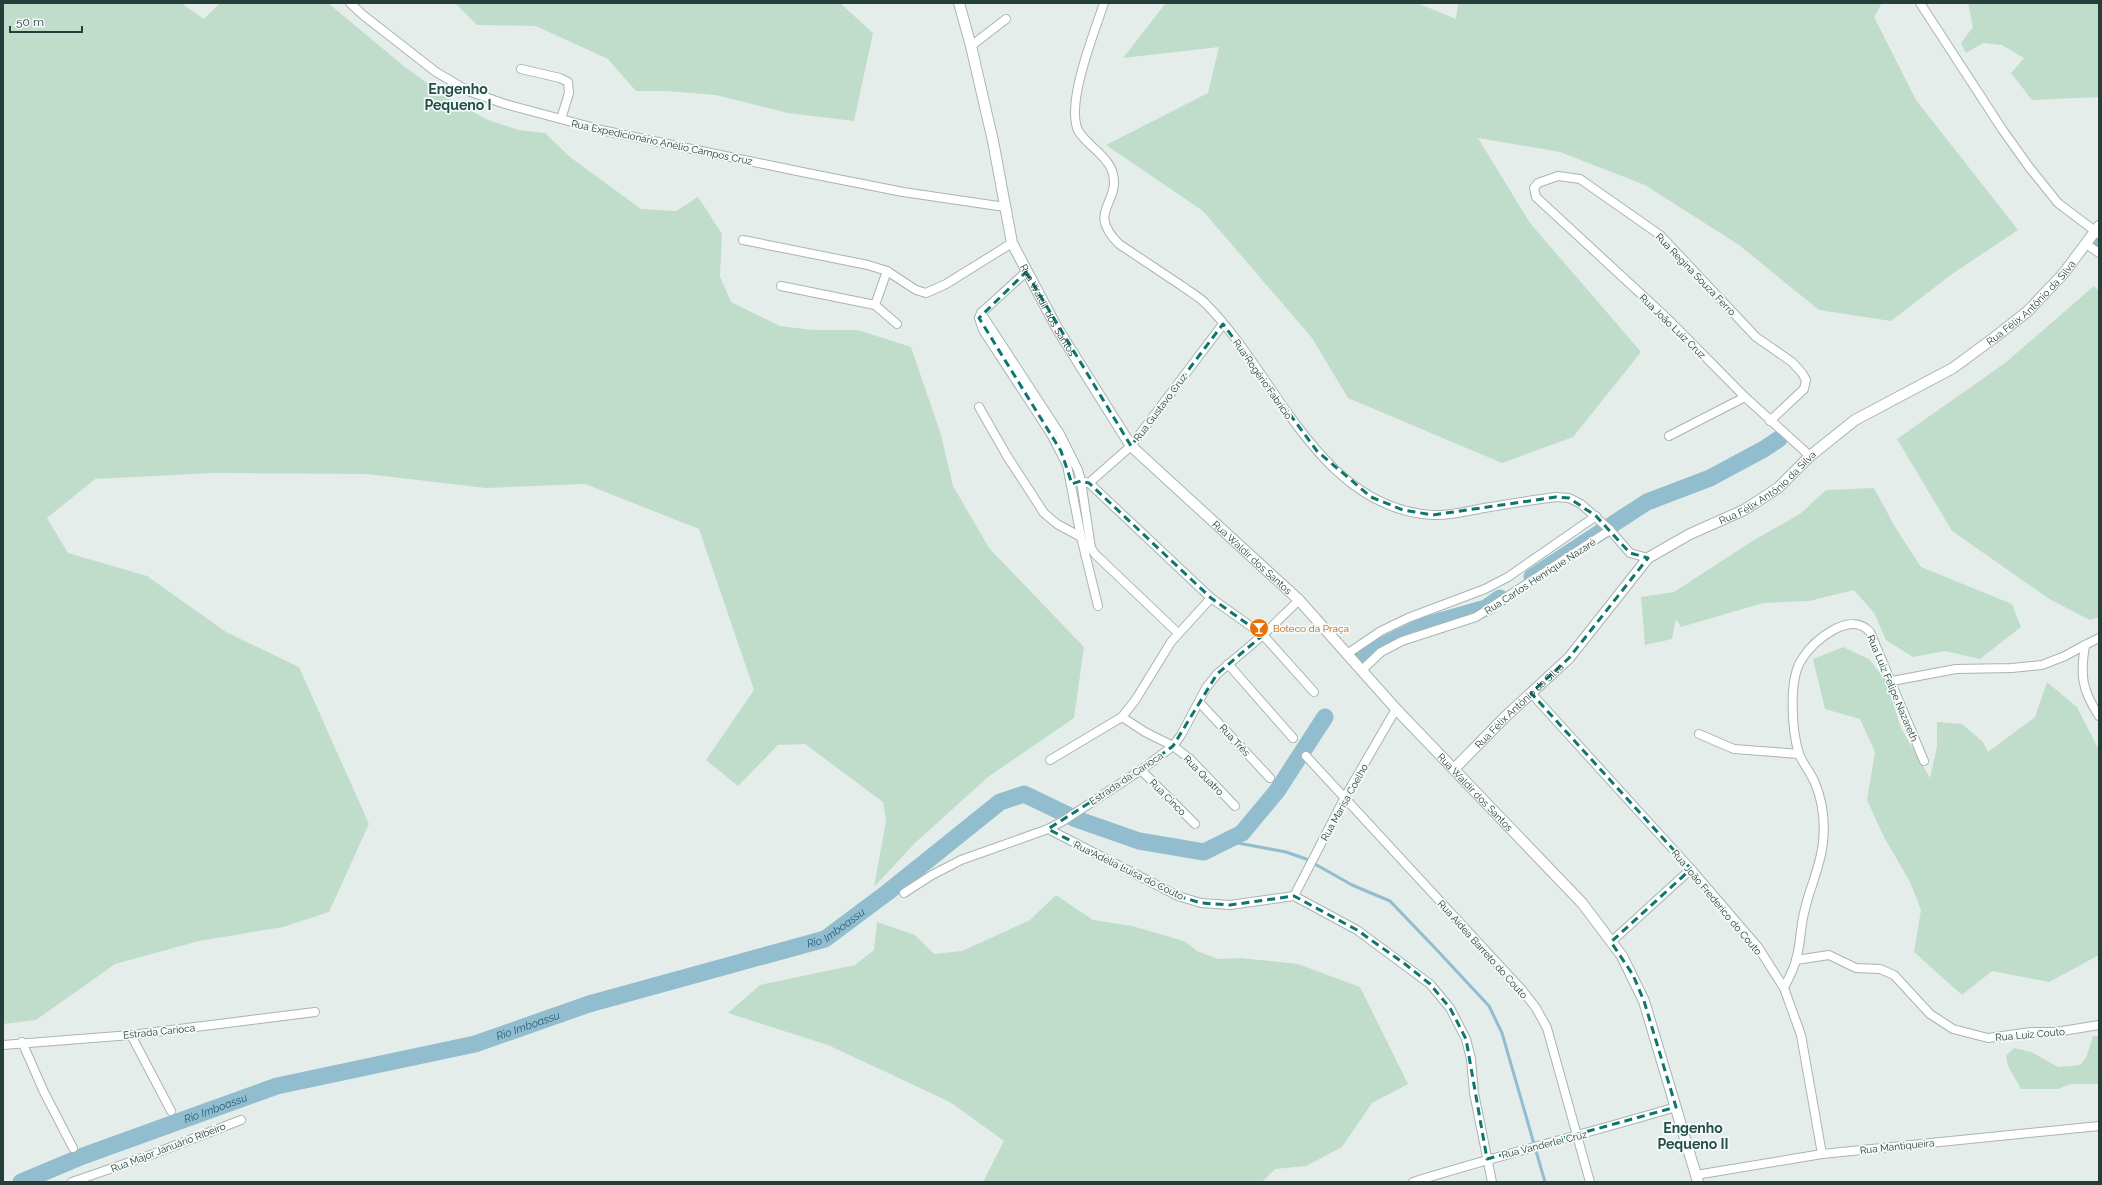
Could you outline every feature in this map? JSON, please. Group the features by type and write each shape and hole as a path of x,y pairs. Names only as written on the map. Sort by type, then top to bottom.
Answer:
{"street":[{"name":"Rua Expedicionário Anélio Campos Cruz","path":"350,3 362,16 436,72 468,91 606,131 903,192 1005,207"},
{"name":"Rua Waldir dos Santos","path":"959,3 994,141 1012,243 1026,272 1058,328 1131,446 1299,600 1396,709 1582,903 1633,975 1644,1001 1697,1178"},
{"name":"Rua Rogério Fabricio","path":"1104,3 1079,83 1074,105 1079,131 1109,166 1113,175 1113,187 1105,213 1109,233 1119,244 1206,303 1278,397 1297,428 1317,451 1349,481 1371,497 1403,510 1433,515 1451,514 1549,498 1570,498 1582,504 1596,516 1630,553 1648,558"},
{"path":"1920,3 2002,129 2029,167 2058,203 2098,230"},
{"path":"971,46 1006,19"},
{"path":"521,69 560,78 568,82 569,93 561,119"},
{"name":"Rua Regina Souza Ferro","path":"1536,196 1534,188 1538,182 1558,176 1580,179 1660,235 1756,337 1792,362 1802,373 1806,380 1804,389 1770,421"},
{"name":"Rua João Luiz Cruz","path":"1536,196 1668,319 1770,421 1810,456"},
{"name":"Rua Félix Antônio da Silva","path":"1454,769 1531,693 1569,658 1648,558 1690,534 1744,510 1778,488 1810,456 1855,420 1953,368 2028,311 2063,274 2098,230"},
{"path":"743,240 868,265 887,271 916,290 926,293 936,289 1012,243"},
{"path":"2086,244 2099,253"},
{"path":"875,306 887,271"},
{"path":"980,316 1026,272"},
{"path":"781,286 875,306 897,324"},
{"path":"980,316 1060,434 1078,470 1091,548 1095,554 1178,633"},
{"path":"980,316 983,330 1061,451 1072,484 1081,538 1098,606"},
{"name":"Rua Gustavo Cruz","path":"1089,483 1131,446 1223,324"},
{"path":"1669,436 1745,397"},
{"path":"980,407 1006,456 1044,512 1057,524 1081,538"},
{"path":"1072,484 1081,481 1089,483 1211,598 1263,635 1314,692"},
{"name":"Rua Carlos Henrique Nazaré","path":"1347,654 1381,631 1408,618 1485,589 1508,577 1596,516"},
{"name":"Rua Carlos Henrique Nazaré","path":"1362,670 1381,652 1402,641 1476,617 1610,530"},
{"path":"1050,760 1122,717 1136,700 1178,633 1211,598"},
{"name":"Estrada da Carioca","path":"904,894 932,875 962,860 1048,829 1063,821 1141,770 1173,746 1181,735 1213,679 1228,664 1263,635 1299,600"},
{"name":"Rua Luiz Felipe Nazareth","path":"1784,988 1796,960 1804,910 1818,866 1823,843 1824,819 1821,801 1815,783 1800,754 1792,722 1794,684 1801,660 1814,644 1826,634 1840,627 1854,623 1864,626 1873,638 1924,761"},
{"path":"1892,681 1956,669 2012,668 2042,665 2065,656 2099,638"},
{"path":"2085,645 2082,682 2088,699 2099,716"},
{"path":"1228,664 1293,738"},
{"name":"Rua João Frederico do Couto","path":"1531,693 1691,869 1758,947 1784,988 1801,1035 1822,1154"},
{"name":"Rua Três","path":"1199,702 1270,778"},
{"name":"Rua Marisa Coelho","path":"1294,896 1306,870 1345,797 1396,709"},
{"name":"Rua Quatro","path":"1122,717 1173,746 1190,759 1235,806"},
{"path":"1699,734 1715,742 1734,748 1751,751 1800,754"},
{"name":"Rua Aidea Barreto do Couto","path":"1306,756 1522,990 1536,1008 1547,1028 1590,1182"},
{"name":"Rua Cinco","path":"1141,770 1195,824"},
{"name":"Rua Adélia Luísa do Couto","path":"1048,829 1178,896 1201,903 1230,905 1294,896"},
{"path":"1611,942 1691,869"},
{"path":"1294,896 1357,930 1405,964 1430,984 1450,1008 1466,1039 1471,1059 1474,1093 1492,1182"},
{"name":"Rua Luiz Couto","path":"1796,960 1829,955 1856,968 1880,969 1894,975 1930,1014 1953,1029 1988,1038 2031,1032 2056,1032 2099,1025"},
{"name":"Estrada Carioca","path":"3,1045 22,1042 131,1035 314,1012"},
{"path":"131,1035 171,1110"},
{"path":"22,1042 44,1092 73,1148"},
{"name":"Rua Vanderlei Cruz","path":"1413,1182 1488,1159 1578,1136 1676,1107"},
{"name":"Rua Major Januário Ribeiro","path":"72,1182 153,1154 241,1120"},
{"name":"Rua Mantiqueira","path":"1697,1178 1822,1154 2099,1126"}],"highlighted area":[{"path":"1026,272 1131,446 1223,324 1317,451 1371,497 1403,510 1433,515 1556,497 1569,498 1596,516 1630,553 1648,558 1569,658 1531,693 1691,869 1611,942 1633,975 1644,1001 1676,1107 1487,1159 1466,1039 1450,1008 1430,984 1405,964 1357,930 1294,896 1230,905 1201,903 1178,896 1048,829 1141,770 1173,746 1217,674 1263,635 1211,598 1089,483 1081,481 1072,484 1061,451 979,318"}],"green space":[{"path":"3,3 181,3 204,19 220,3 328,3 405,67 449,99 488,120 519,130 545,133 570,157 641,209 676,211 698,197 722,234 720,277 731,302 780,326 812,330 858,330 911,347 941,435 953,486 989,548 1084,647 1074,718 988,777 915,843 874,887 886,821 883,802 805,744 778,745 738,786 706,760 754,690 699,529 585,484 486,488 366,474 213,473 95,479 47,518 68,553 147,576 226,632 299,667 369,824 329,912 283,927 199,941 115,964 36,1020 3,1024"},
{"path":"455,3 840,3 873,33 854,121 788,113 716,95 668,91 636,91 608,59 536,26 477,25"},
{"path":"1166,3 1417,3 1456,19 1458,3 1882,3 1874,17 1916,100 2018,230 1952,274 1891,321 1819,310 1739,245 1645,185 1560,152 1478,138 1530,223 1641,352 1573,437 1502,463 1348,398 1312,338 1203,211 1106,145 1208,93 1219,47 1123,58"},
{"path":"1968,3 2099,3 2099,97 2032,100 2011,73 2024,58 2002,45 1983,43 1966,53 1961,43 1973,27"},
{"path":"2094,286 2099,291 2099,617 2090,620 2051,600 1952,531 1897,439 2005,363"},
{"path":"1874,488 1895,527 1921,567 2012,604 2021,627 1980,659 1945,651 1913,657 1886,640 1874,613 1854,590 1809,601 1763,603 1681,627 1676,619 1672,639 1645,645 1641,597 1674,592 1754,540 1800,514 1826,490"},
{"path":"1843,647 1869,659 1886,681 1901,728 1930,778 1937,747 1937,722 1962,724 1983,742 1988,752 2035,717 2047,682 2077,707 2099,750 2099,955 2049,982 1992,971 1962,995 1914,952 1921,910 1910,882 1884,837 1867,800 1875,752 1860,719 1825,709 1813,659"},
{"path":"1056,895 1093,920 1132,926 1184,941 1197,951 1218,959 1240,958 1298,964 1360,987 1408,1084 1372,1103 1342,1147 1306,1166 1275,1169 1262,1182 983,1182 1004,1141 950,1102 828,1045 728,1013 760,985 855,965 874,950 877,922 915,935 934,954 962,951 1030,920"},
{"path":"2093,1036 2099,1036 2099,1084 2071,1084 2058,1089 2021,1089 2008,1066 2006,1056 2014,1048 2031,1052 2058,1067 2080,1065 2086,1058"}],"waterway":[{"path":"1532,577 1647,502 1710,478 1764,449 1779,439"},
{"path":"1363,655 1423,626 1486,608 1500,598"},
{"name":"Rio Imboassu","path":"21,1182 83,1156 277,1086 475,1044 589,1004 825,939 888,892 1000,802 1024,794 1076,819 1139,841 1204,852 1242,833 1277,791 1325,717"},
{"path":"1227,841 1286,852 1306,859 1352,885 1390,901 1435,948 1489,1006 1502,1033 1545,1182"}],"place":[{"name":"Boteco da Praça","path":"1259,628"}],"district":[{"name":"Engenho Pequeno I","path":"458,98"},
{"name":"Engenho Pequeno II","path":"1693,1136"}]}
